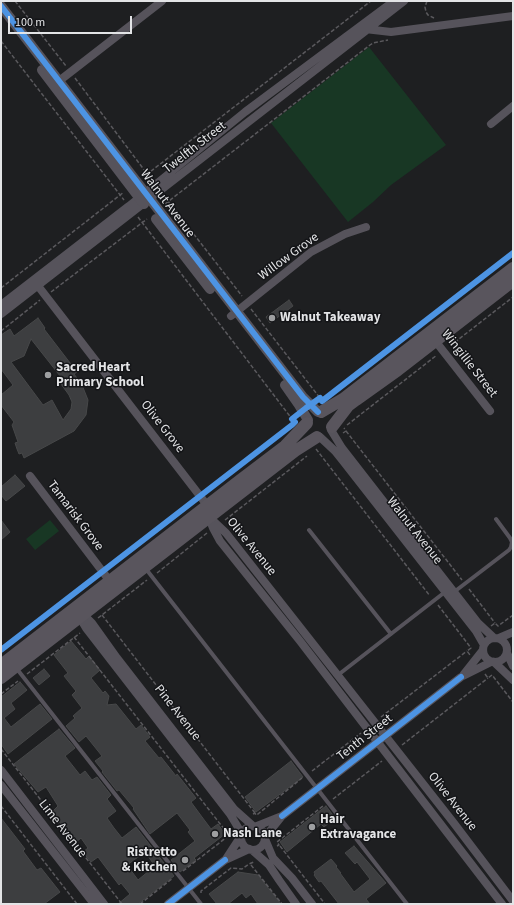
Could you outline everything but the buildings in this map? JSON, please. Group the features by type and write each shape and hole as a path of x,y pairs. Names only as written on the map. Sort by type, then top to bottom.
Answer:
{"main road":[{"path":"212,518 280,451 294,425 311,414 343,399 436,341 513,268"},
{"path":"1,678 8,664 113,585 145,567 315,439 333,432 348,406 436,341 513,281"},
{"path":"311,414 328,415 332,423 333,432"},
{"path":"311,414 308,427 315,439"},
{"path":"78,612 95,606 113,585"},
{"path":"8,664 71,632 78,612"}],"street":[{"path":"58,81 162,1"},
{"name":"Twelfth Street","path":"378,17 394,1"},
{"name":"Twelfth Street","path":"1,314 36,283 131,208 378,17 404,1"},
{"name":"Walnut Avenue","path":"1,6 134,185"},
{"path":"364,28 391,36 513,16"},
{"path":"378,17 391,36"},
{"name":"Walnut Avenue","path":"1,18 155,212 233,314 292,395 311,414"},
{"path":"491,124 513,106"},
{"name":"Willow Grove","path":"233,314 311,252 345,234 366,227"},
{"name":"Twelfth Street","path":"1,305 36,283"},
{"name":"Olive Grove","path":"36,283 212,518"},
{"name":"Wingillie Street","path":"436,341 490,411"},
{"name":"Walnut Avenue","path":"333,432 478,624 497,638"},
{"name":"Walnut Avenue","path":"315,439 332,448 343,461 476,631 483,647"},
{"name":"Tamarisk Grove","path":"30,476 113,585"},
{"name":"Olive Avenue","path":"212,518 385,736 513,901"},
{"name":"Olive Avenue","path":"212,518 220,541 367,728 502,904"},
{"name":"Pine Avenue","path":"78,612 83,623 89,626 117,658 230,803 240,815 255,826"},
{"name":"Pine Avenue","path":"89,626 230,814 242,835"},
{"path":"513,632 488,640 483,647 485,658 513,680"},
{"path":"497,638 505,643 513,666"},
{"path":"492,662 500,661 506,657 507,652 513,642"},
{"name":"Tenth Street","path":"265,838 282,816 477,664 483,647"},
{"name":"Tenth Street","path":"477,664 492,662"},
{"name":"Lime Avenue","path":"1,770 104,904"},
{"name":"Lime Avenue","path":"1,785 94,904"},
{"name":"Tenth Street","path":"255,826 282,816"},
{"path":"225,860 246,828 255,826 263,830 270,851 277,862 292,878 312,904"},
{"path":"242,835 243,844 269,865 296,904"},
{"path":"168,904 225,860 250,849 259,848 264,843 265,838"}],"lane":[{"path":"454,592 511,547 512,542 510,538 496,519"},
{"path":"309,530 391,634"},
{"path":"145,567 407,904"},
{"path":"337,675 445,592"},
{"path":"8,664 24,676 178,874 188,889 201,903"}],"path":[{"path":"1,41 120,196 131,208 294,425 311,414 323,398 246,303 15,1"},
{"path":"1,288 371,1"},
{"path":"427,1 425,7 426,12 428,16 434,18"},
{"path":"1,331 370,45 391,36"},
{"path":"462,580 344,428 436,341 513,296"},
{"path":"333,432 346,431"},
{"path":"315,439 313,451 316,449 471,648 374,723"},
{"path":"1,694 24,676 71,632 89,626 102,616 145,567 212,518 307,456"},
{"path":"466,586 495,623"},
{"path":"95,606 255,813"},
{"path":"71,632 228,834"},
{"path":"467,651 488,678"},
{"path":"396,750 492,675 513,702"},
{"path":"246,820 255,813 256,815 258,814 367,728"},
{"path":"1,749 122,904"},
{"path":"325,904 277,842 388,756"},
{"path":"1,806 77,904"},
{"path":"140,904 229,836 228,834 237,826"},
{"path":"270,851 279,845"},
{"path":"201,903 201,891 231,868 242,869 261,857"},
{"path":"251,864 282,904"}],"green space":[{"path":"369,47 446,145 391,185 348,222 271,123"},
{"path":"50,520 59,531 35,550 26,539"}],"cycle path":[{"path":"1,6 303,397 318,412"},
{"path":"1,650 292,425 295,422 292,419 306,408 320,398 322,401 513,253"},
{"path":"282,816 461,677"},
{"path":"168,904 225,860"}],"place":[{"name":"Walnut Takeaway","path":"272,318"},
{"name":"Sacred Heart Primary School","path":"48,375"},
{"name":"Hair Extravagance","path":"312,827"},
{"name":"Nash Lane","path":"215,834"},
{"name":"Ristretto & Kitchen","path":"185,860"}]}
